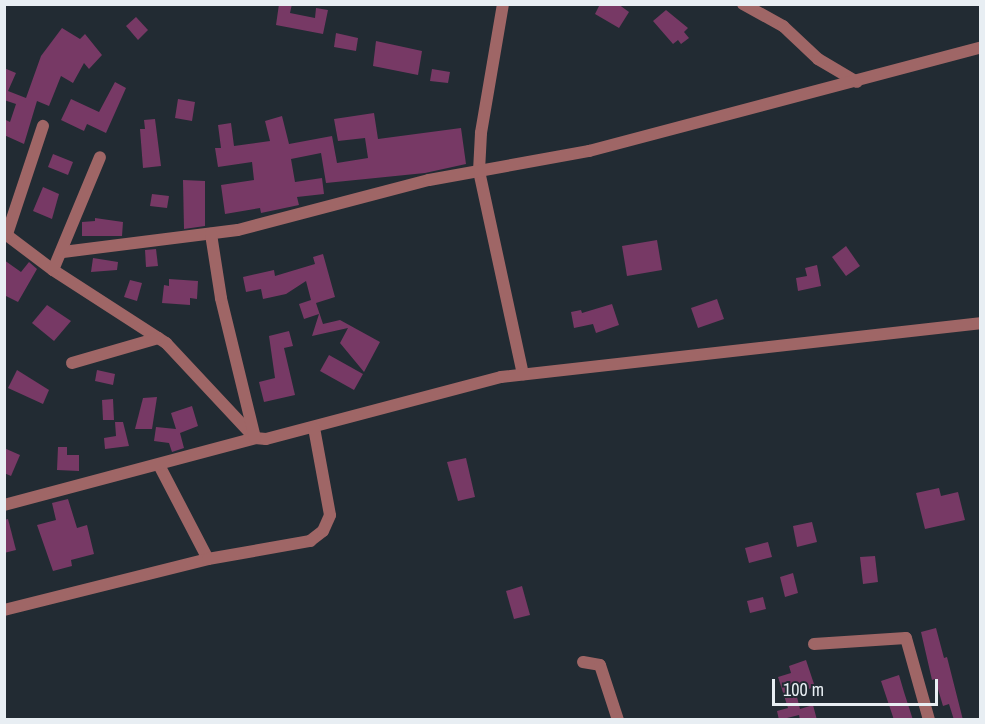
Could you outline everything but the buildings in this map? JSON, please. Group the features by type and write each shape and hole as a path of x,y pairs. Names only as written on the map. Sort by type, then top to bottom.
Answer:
{"street":[{"path":"503,4 481,134 479,171 523,374"},
{"path":"743,4 783,26 818,60 857,82"},
{"path":"63,252 211,234 429,180 589,151 981,48"},
{"path":"43,126 6,233 53,270 158,338 255,438"},
{"path":"53,270 63,252 100,157"},
{"path":"211,234 223,305 255,438"},
{"path":"4,506 255,438 266,439 314,428 523,374 981,323"},
{"path":"72,363 158,338"},
{"path":"4,610 208,559 310,541 323,531 330,515 329,495 314,428"},
{"path":"159,465 208,559"},
{"path":"814,644 906,638 929,720"},
{"path":"583,662 600,665 618,720"}]}
